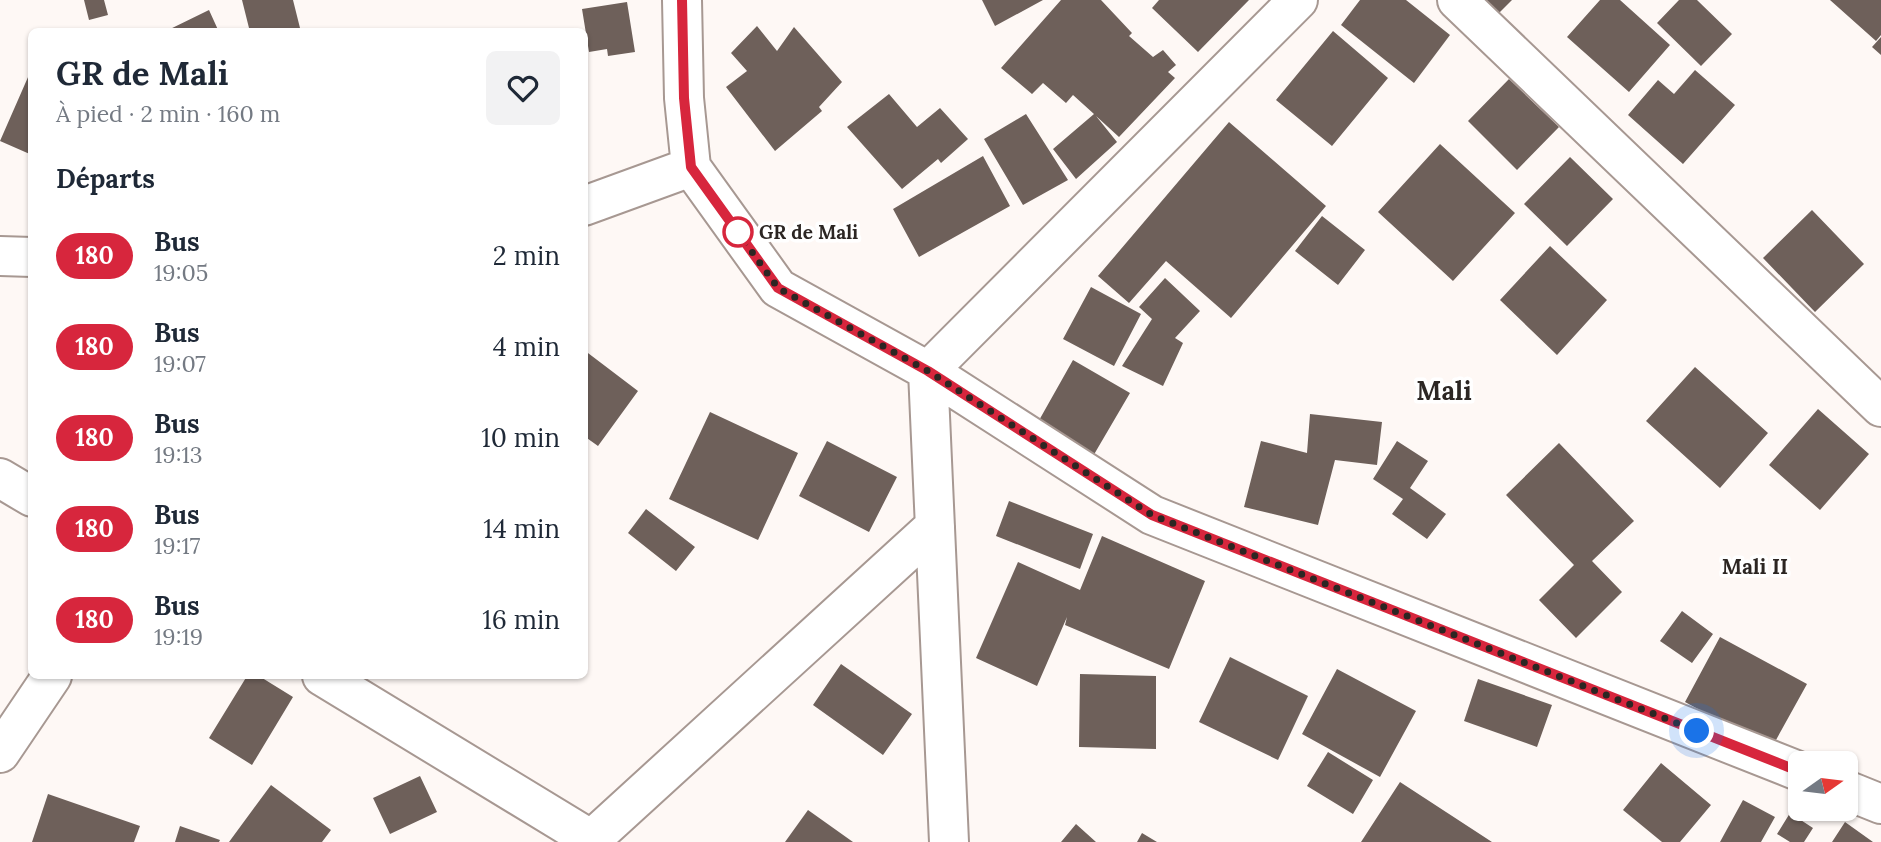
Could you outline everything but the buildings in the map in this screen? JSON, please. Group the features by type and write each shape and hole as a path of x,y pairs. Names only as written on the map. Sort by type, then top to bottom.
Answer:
{"street":[{"path":"682,0 684,98 691,167 778,288 928,371 1152,515 1788,767"},
{"path":"948,842 928,371 1298,0"},
{"path":"1457,0 1881,407"},
{"path":"588,205 691,167"},
{"path":"0,256 28,257"},
{"path":"0,478 28,495"},
{"path":"328,679 590,841 935,526"},
{"path":"0,753 50,679"},
{"path":"1858,795 1881,804"}],"bus line":[{"name":"180","path":"682,0 684,98 691,167 778,288 928,371 1152,515 1788,767"}],"place":[{"name":"GR de Mali","path":"738,232"}],"district":[{"name":"Mali","path":"1444,391"},
{"name":"Mali II","path":"1755,567"}],"route":[{"path":"738,232 734,227 778,288 928,371 1152,515 1697,731"}]}
